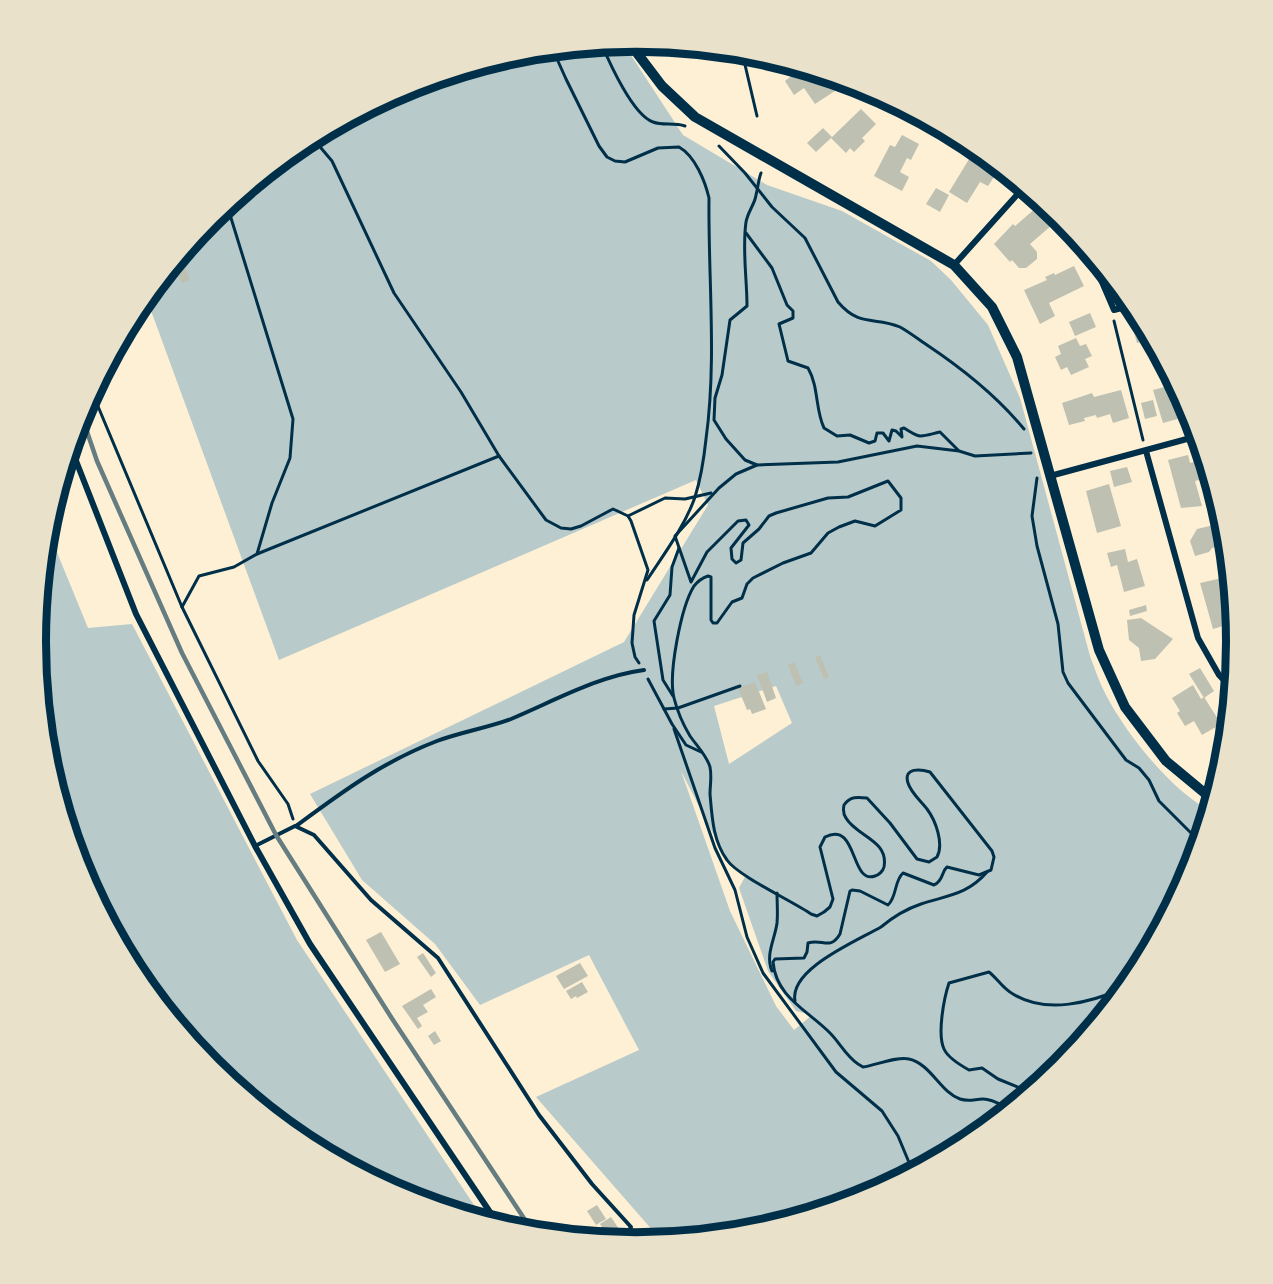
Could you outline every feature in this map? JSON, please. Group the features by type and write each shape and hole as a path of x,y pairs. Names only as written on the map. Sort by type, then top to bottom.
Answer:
{"street":[{"path":"636,52 662,86 695,117 954,265 992,307 1017,357 1099,650 1125,707 1166,761 1206,794"},
{"path":"954,265 1019,192"},
{"path":"1100,277 1114,310 1123,308"},
{"path":"1050,476 1190,438"},
{"path":"1146,451 1198,638 1225,681"},
{"path":"76,460 136,615 255,846 310,944 491,1214"}],"lane":[{"path":"255,846 295,826 360,779 386,764 437,741 505,721 620,673 644,670"},
{"path":"295,826 314,835 371,900 438,958 539,1115 592,1184 631,1227 628,1232"}],"path":[{"path":"606,53 633,104 646,119 654,123 675,124 691,129"},
{"path":"557,57 599,146 607,157 625,162 658,148 680,147 690,156 706,187 709,198 710,414 703,462 695,498 675,536 646,581"},
{"path":"744,62 757,116"},
{"path":"320,145 332,161 394,293 461,392 499,456 546,520 561,528 572,529 613,510 628,516 648,570 634,615 632,643 635,657 686,745 702,753"},
{"path":"718,145 745,173 772,207 805,238 838,302 845,310 864,320 899,327 953,363 997,398 1027,433"},
{"path":"757,465 745,459 726,440 714,420 713,407 722,375 730,320 747,306 745,232 749,209 757,195 756,188 761,173"},
{"path":"230,214 293,419 290,458 272,503 257,554"},
{"path":"745,232 772,268 787,305 793,311 793,318 779,324 782,342 788,361 810,370 824,429 837,436 850,435 868,443 875,441 877,433 883,433 889,441 892,430 902,438 902,428 920,436 940,432 959,451"},
{"path":"1114,310 1114,328 1146,451"},
{"path":"97,403 182,607 258,761 288,804 295,826"},
{"path":"675,536 713,493 736,474 757,465 838,462 916,446 959,451 975,456 1025,452 1033,454 1032,447"},
{"path":"182,607 199,576 234,567 257,554 499,456"},
{"path":"1038,469 1032,516 1037,546 1058,624 1064,672 1068,683 1126,760 1139,768 1149,780 1159,801 1194,834"},
{"path":"674,698 673,679 678,633 693,588 700,580 711,577 711,621 713,624 717,623 732,602 742,598 747,584 753,578 783,562 811,553 828,533 839,527 855,521 875,526 901,510 901,498 888,481 884,481 848,497 828,498 776,513 769,516 759,529 743,543 741,560 736,563 732,559 731,548 749,525 746,520 738,521 707,552 691,582 675,536"},
{"path":"628,516 665,498 695,498 713,493"},
{"path":"679,548 672,567 670,595 654,621 663,680 674,698 689,734 709,763 712,777 710,793 714,831 726,859 739,871 817,916 828,910 832,899 820,847 822,839 832,834 842,836 849,844 862,873 872,877 882,871 884,855 875,842 850,824 844,816 844,805 855,797 867,798 890,823 917,859 929,862 937,857 941,849 929,811 912,792 908,782 909,773 919,768 930,772 992,851 994,857 993,865 977,884 964,891 906,910 812,967 795,988 795,1003"},
{"path":"664,709 678,708 740,686"},
{"path":"672,724 715,848 735,891 747,937 763,973 836,1072 882,1111 898,1136 910,1164"},
{"path":"773,988 775,959 804,958 808,943 816,941 831,943 837,940 850,891 860,891 888,905 892,902 899,878 903,873 934,885 941,880 947,867 979,875 987,872"},
{"path":"777,893 778,920 769,962 775,977 795,1003 831,1034 858,1064 863,1067 911,1059 921,1065 958,1099 968,1101 982,1099 1002,1105"},
{"path":"1022,1089 998,1079 982,1068 969,1070 944,1050 941,1037 945,995 949,983 988,972 1012,994 1046,1006 1110,994"}],"shaded area":[{"path":"629,52 683,135 767,185 842,211 931,261 951,280 988,325 1020,398 1090,656 1104,690 1125,727 1151,760 1180,789 1203,806 1182,868 1166,903 1127,970 1105,1001 1054,1059 996,1110 931,1153 862,1187 826,1201 752,1221 714,1227 654,1232 536,1097 639,1050 589,955 480,1005 435,944 362,880 310,794 624,642 708,505 696,480 279,660 150,308 193,253 247,198 309,151 342,131 411,97 484,72 559,57","holes":["776,686 792,723 729,764 714,706","681,771 726,859 746,875 739,888 768,971 796,1011 812,1015 794,1030 776,1006 730,911"]},
{"path":"55,547 88,628 132,624 297,940 477,1210 447,1201 376,1171 341,1153 277,1110 219,1059 168,1001 146,970 107,903 91,868 67,795 58,757 48,681 46,642"}],"building":[{"path":"795,74 839,88 815,104 804,88 794,95 785,81"},
{"path":"861,109 876,124 862,138 865,141 854,152 850,148 846,153 831,138"},
{"path":"823,128 832,137 816,152 807,143"},
{"path":"902,135 919,144 911,160 907,158 900,172 909,177 902,191 874,176 890,145 895,147"},
{"path":"971,156 996,174 988,186 980,182 967,203 949,192"},
{"path":"936,188 949,195 940,212 926,204"},
{"path":"1036,208 1052,225 1030,244 1037,252 1037,259 1026,268 1019,268 1012,260 1010,262 994,244 1013,224 1015,226"},
{"path":"1074,266 1084,286 1049,303 1055,316 1040,324 1024,290 1047,280 1045,277"},
{"path":"185,267 190,280 182,283 177,272"},
{"path":"1090,313 1096,327 1075,336 1069,322"},
{"path":"1131,321 1143,341 1137,343"},
{"path":"1076,338 1080,346 1086,344 1092,356 1085,359 1089,367 1071,375 1067,367 1061,370 1055,357 1061,354 1058,346"},
{"path":"1168,386 1181,418 1163,423 1153,390"},
{"path":"1121,390 1129,418 1113,423 1110,414 1097,418 1096,415 1084,418 1085,421 1069,425 1062,403 1092,393 1094,397"},
{"path":"1153,400 1157,416 1145,419 1141,403"},
{"path":"1188,455 1190,463 1198,461 1203,479 1195,481 1202,506 1181,508 1168,460"},
{"path":"1127,467 1132,482 1114,487 1110,471"},
{"path":"1109,484 1121,526 1097,533 1086,491"},
{"path":"1215,525 1218,546 1195,556 1190,541 1197,529"},
{"path":"1125,549 1128,562 1137,559 1145,586 1124,592 1117,565 1111,567 1107,553"},
{"path":"1222,578 1226,625 1213,629 1200,583"},
{"path":"1146,605 1147,611 1130,616 1129,610"},
{"path":"1141,618 1173,639 1155,659 1141,661 1139,648 1129,640 1127,620"},
{"path":"820,655 829,677 824,679 815,657"},
{"path":"794,662 803,683 796,686 788,665"},
{"path":"1200,668 1214,691 1204,698 1189,674"},
{"path":"767,672 776,698 767,702 757,675"},
{"path":"755,682 766,709 752,714 750,709 747,710 738,688"},
{"path":"1193,685 1201,699 1204,697 1220,725 1202,735 1194,721 1185,726 1172,698"},
{"path":"381,932 400,964 385,972 366,940"},
{"path":"423,953 436,973 431,977 417,957"},
{"path":"580,963 588,976 564,989 556,976"},
{"path":"582,982 588,992 571,999 566,991"},
{"path":"431,989 436,997 423,1005 428,1012 417,1018 422,1026 418,1029 402,1006"},
{"path":"435,1031 441,1041 434,1045 428,1036"},
{"path":"597,1205 606,1219 596,1225 587,1211"},
{"path":"611,1217 621,1232 605,1231 600,1224"}],"railway":[{"path":"86,429 97,461 182,653 276,835 391,1017 526,1222"}]}
